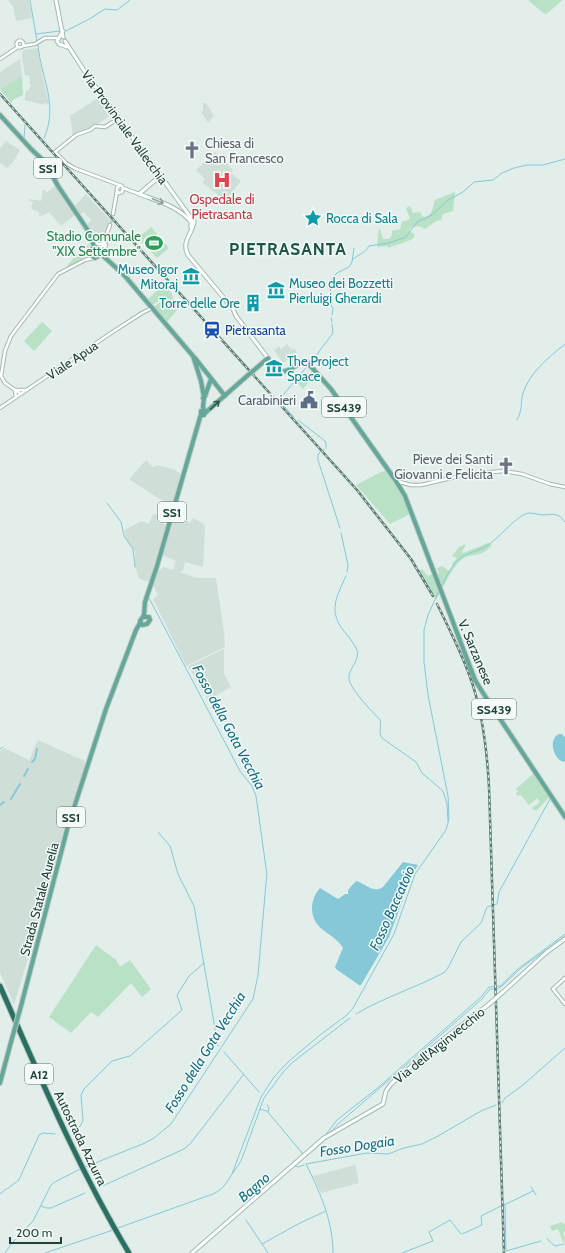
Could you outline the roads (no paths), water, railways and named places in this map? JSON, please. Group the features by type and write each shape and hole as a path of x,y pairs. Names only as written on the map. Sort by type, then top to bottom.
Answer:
{"highway":[{"name":"Autostrada Azzurra","path":"0,986 83,1174 127,1253"},
{"name":"Autostrada Azzurra","path":"0,994 64,1138 78,1162"}],"main road":[{"name":"Via Provinciale Vallecchia","path":"56,0 63,31 58,43 70,49"},
{"name":"Via Provinciale Vallecchia","path":"60,38 65,41 185,213"},
{"path":"62,44 65,41"},
{"name":"SS1","path":"0,115 45,162 58,186 88,231 90,251"},
{"path":"160,176 139,194 185,213 194,222 186,242 186,251 230,305 267,359 203,413"},
{"path":"176,209 181,209 181,206"},
{"path":"88,231 93,244 108,261 124,275 225,394"},
{"path":"99,250 90,251 91,256 108,261"},
{"path":"95,258 99,250"},
{"path":"192,356 201,381 203,413"},
{"name":"SS439","path":"267,359 282,372 304,361 331,389 396,481"},
{"path":"203,397 206,396 211,379"},
{"name":"Strada Statale Aurelia","path":"0,1083 68,826 106,709 135,632 141,624 141,619 144,617 146,600 198,424 203,413"},
{"name":"V. Sarzanese","path":"396,481 405,496 476,680 483,693 565,817"},
{"name":"Strada Statale Aurelia","path":"141,624 149,622 150,620 146,600"},
{"path":"144,617 149,617"},
{"name":"Via dell'Arginvecchio","path":"192,1253 324,1138 383,1104 386,1091 391,1084 441,1041 488,1005 547,952 565,939"}],"street":[{"path":"17,46 21,48 23,45 35,44 45,38 60,38"},
{"path":"0,59 14,49 19,41 23,45"},
{"path":"119,118 105,127 95,126 90,130 76,135 55,152 66,163 74,168 114,183 121,191"},
{"path":"118,187 121,191"},
{"path":"121,191 130,190 139,194"},
{"path":"113,214 116,200 121,191"},
{"path":"88,231 98,244 103,244 110,224 103,253 108,261"},
{"path":"99,250 104,245 108,233"},
{"path":"99,250 106,244"},
{"path":"85,260 90,251"},
{"path":"22,394 2,380 1,373 5,351 10,336 58,274 85,260 95,258"},
{"name":"Viale Apua","path":"0,408 150,307"},
{"path":"15,390 28,390"},
{"path":"15,390 16,398"},
{"path":"396,481 411,485 422,485 464,475 504,471 522,474 550,484 565,487"},
{"path":"565,978 553,989 565,1004"}],"water":[{"path":"559,734 562,734 565,737 565,761 563,762 554,753 553,748 554,740"},
{"path":"403,862 418,865 412,875 389,937 361,985 359,985 336,969 335,967 343,948 314,920 312,910 313,901 320,888 338,899 345,894 348,894 348,890 356,881 372,889 379,889 383,887"}],"waterway":[{"path":"30,0 37,41"},
{"path":"64,32 105,9 117,10 130,0"},
{"path":"36,34 60,31"},
{"path":"38,45 48,92 50,114 44,138"},
{"path":"24,140 25,125"},
{"path":"352,260 369,246 389,243 406,237 417,222 432,215 448,200 463,192 474,182 493,180 502,173 514,168 527,165 543,165 565,159"},
{"path":"332,315 333,309 330,302 331,292 329,284 337,273 349,267 352,262 354,248"},
{"path":"331,318 332,322"},
{"path":"315,357 333,333 332,324"},
{"path":"517,420 520,413 523,393 530,378 540,366 565,344"},
{"path":"295,382 307,366"},
{"path":"280,399 293,383"},
{"path":"280,402 294,417"},
{"path":"298,420 325,441 326,448"},
{"path":"320,452 318,455 318,460 340,528"},
{"name":"Fosso della Gota Vecchia","path":"107,503 121,522 124,536 133,549 135,567"},
{"name":"Fosso Baccatoio","path":"442,586 457,560 488,545 525,514 551,514 561,517 565,522"},
{"path":"341,533 348,565 347,572"},
{"path":"346,576 337,597 335,609 338,623 353,642 358,654 350,673 349,681 356,693 380,720 380,734 382,738 416,762 422,773 443,791 447,804 448,821"},
{"name":"Fosso Baccatoio","path":"118,1228 213,1194 224,1186 232,1174 261,1097 274,1077 288,1062 347,1015 353,1008 394,934 415,874 446,830 449,819 448,796 428,695 424,662 424,630 428,615 439,591"},
{"name":"Fosso della Gota Vecchia","path":"85,1167 145,1143 154,1138 171,1124 253,999 258,975 267,875 256,796 252,786 240,771 149,598"},
{"path":"32,762 35,759 37,749"},
{"path":"24,776 28,769"},
{"path":"11,799 20,784"},
{"path":"356,1014 445,972 461,942 481,923 487,907 497,904 499,892 550,799"},
{"path":"0,805 4,802"},
{"path":"158,832 170,846 178,874 194,906 218,1046"},
{"path":"324,1137 337,1120 380,1086 481,997 489,987 500,986 518,969 565,934"},
{"path":"331,1132 338,1124 482,999 490,989 497,989 502,986 521,968 565,936"},
{"path":"71,1132 78,1129 83,1120 81,1095 84,1089 112,1061 130,1056 182,1010 177,995 189,976 204,963"},
{"path":"233,1173 241,1161 264,1098 284,1071 293,1062 350,1018"},
{"name":"Fosso Dogaia","path":"502,1103 505,1098 523,1085 565,1048"},
{"path":"224,1052 259,1092"},
{"path":"98,1188 184,1149 190,1144 244,1074"},
{"path":"267,1105 269,1108 268,1112"},
{"name":"Fosso Dogaia","path":"333,1253 331,1230 325,1207 306,1164 367,1153 388,1154 404,1148 422,1144 481,1111 496,1105"},
{"path":"260,1109 267,1111 303,1154"},
{"path":"7,1189 19,1180 39,1135 43,1133 55,1134"},
{"name":"Bagno","path":"297,1164 326,1139"},
{"name":"Bagno","path":"295,1166 298,1167 304,1165"},
{"name":"Bagno","path":"247,1207 294,1166"},
{"path":"5,1253 12,1243 33,1221 53,1183 82,1168"},
{"path":"531,1187 536,1195"},
{"path":"0,1194 6,1189"},
{"path":"504,1205 533,1191"},
{"path":"41,1206 51,1208 85,1193"},
{"path":"505,1204 506,1251 541,1241"},
{"path":"462,1234 482,1225 481,1216 501,1206"},
{"path":"262,1244 300,1223 326,1211"},
{"path":"246,1220 268,1253"},
{"path":"402,1253 433,1241 429,1232 450,1220 461,1234"},
{"name":"Fosso Baccatoio","path":"45,1253 113,1230"},
{"path":"547,1239 555,1246 564,1244"}],"tunnel":[{"path":"111,223 113,214"}],"railway":[{"path":"0,94 357,490 411,559 433,596"},
{"path":"437,604 459,649 474,690 484,731 487,759 504,1253"}],"place":[{"name":"Chiesa di San Francesco","path":"192,150"},
{"name":"Ospedale di Pietrasanta","path":"222,180"},
{"name":"Rocca di Sala","path":"313,218"},
{"name":"Stadio Comunale \"XIX Settembre\"","path":"154,243"},
{"name":"Museo Igor Mitoraj","path":"191,276"},
{"name":"Museo dei Bozzetti Pierluigi Gherardi","path":"276,290"},
{"name":"Torre delle Ore","path":"253,303"},
{"name":"Pietrasanta","path":"212,330"},
{"name":"The Project Space","path":"274,368"},
{"name":"Carabinieri","path":"309,400"},
{"name":"Pieve dei Santi Giovanni e Felicita","path":"506,466"}],"district":[{"name":"PIETRASANTA","path":"288,249"}]}
